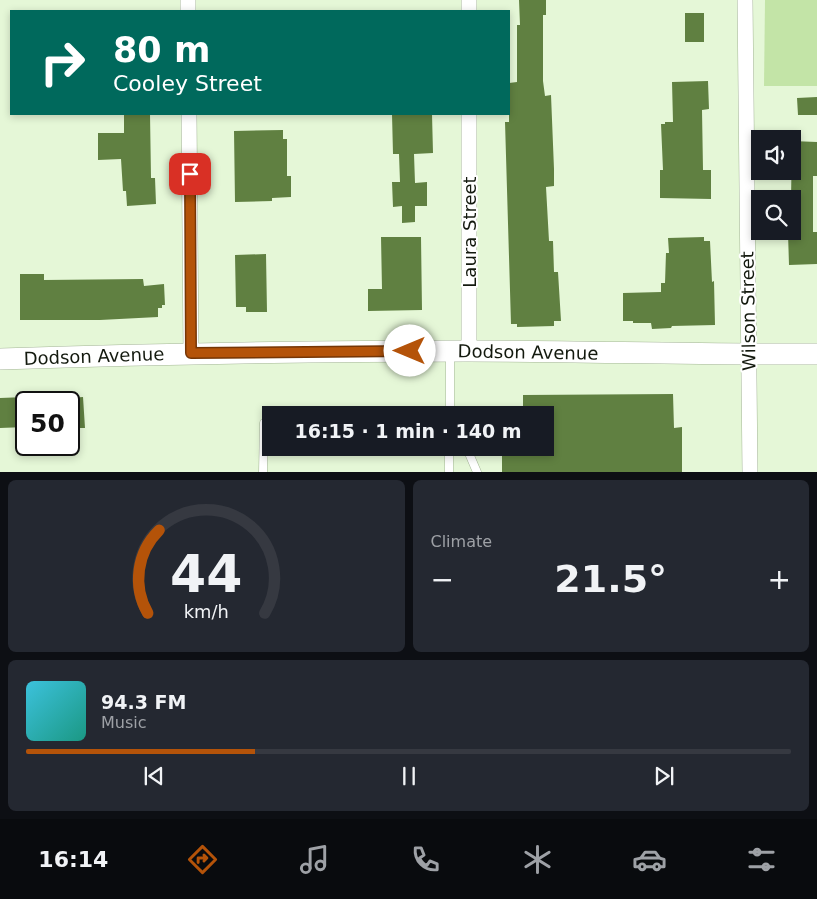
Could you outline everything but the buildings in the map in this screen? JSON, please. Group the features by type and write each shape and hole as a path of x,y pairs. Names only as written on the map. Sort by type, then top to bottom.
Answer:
{"main road":[{"name":"Dodson Avenue","path":"0,359 191,353 460,351 817,354"}],"street":[{"name":"Wilson Street","path":"745,0 750,472"},
{"path":"189,115 191,353"},
{"name":"Laura Street","path":"460,351 469,115"}],"lane":[{"path":"451,406 460,351"},
{"path":"263,456 263,472"},
{"path":"449,456 449,472"},
{"path":"470,456 477,472"}],"green space":[{"path":"765,0 817,0 817,86 764,86"}],"route":[{"path":"190,174 191,353 410,351"}]}
